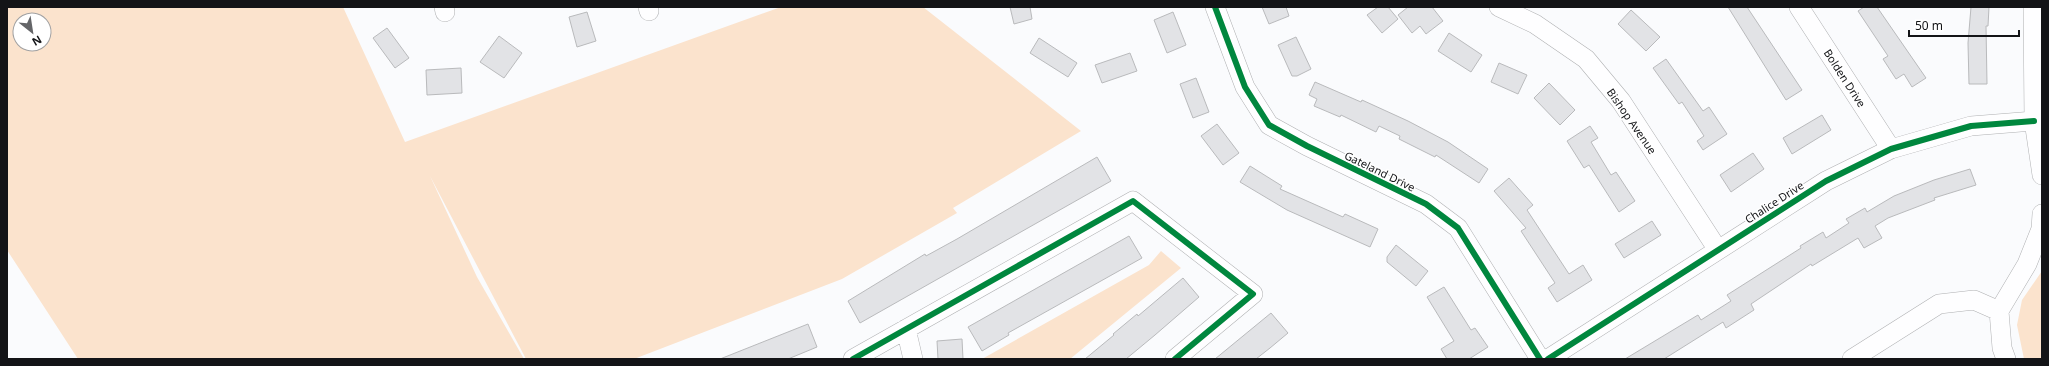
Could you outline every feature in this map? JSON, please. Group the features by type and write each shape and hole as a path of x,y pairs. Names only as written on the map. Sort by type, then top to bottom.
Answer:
{"street":[{"name":"Gateland Drive","path":"1215,7 1245,87 1269,124 1307,146 1426,204 1458,228 1540,359"},
{"name":"Bishop Avenue","path":"1499,7 1535,24 1586,59 1621,101 1718,250"},
{"name":"Bolden Drive","path":"1799,7 1891,149"},
{"path":"2033,7 2034,121 2042,175"},
{"name":"Chalice Drive","path":"1548,359 1826,181 1891,149 1971,126 2034,121"},
{"path":"854,359 1133,201 1253,294 1175,359"},
{"path":"2006,359 2002,348 1999,311 2028,264 2041,229 2042,214"},
{"path":"1852,359 1939,304 1974,300 1999,311"},
{"path":"906,329 912,359"}],"shaded area":[{"path":"7,7 343,7 405,142 781,7 923,7 1081,131 953,208 957,213 842,279 634,359 526,359 430,176 477,277 524,359 78,359 7,250"},
{"path":"1161,251 1181,268 1070,359 982,359 1149,265"},
{"path":"2042,271 2042,359 2024,359 2017,325 2022,300"}],"building":[{"path":"1010,7 1030,7 1032,19 1014,24"},
{"path":"1262,7 1286,7 1289,16 1269,24"},
{"path":"1378,7 1388,7 1398,19 1382,33 1367,15"},
{"path":"1408,7 1432,7 1443,21 1426,34 1420,26 1412,33 1398,15"},
{"path":"1728,7 1747,7 1802,90 1786,100"},
{"path":"1864,7 1877,7 1926,78 1912,87 1904,74 1896,79 1883,59 1888,56 1858,11"},
{"path":"1971,7 1989,7 1988,26 1986,26 1987,84 1969,84 1968,43"},
{"path":"1631,10 1660,37 1646,51 1618,24"},
{"path":"587,12 596,41 577,47 569,17"},
{"path":"1173,12 1186,45 1167,53 1154,20"},
{"path":"387,28 409,58 395,68 373,38"},
{"path":"1449,33 1482,55 1471,72 1438,51"},
{"path":"499,36 522,53 504,78 480,62"},
{"path":"1296,37 1311,69 1297,76 1292,76 1278,45"},
{"path":"1039,38 1077,63 1068,77 1030,53"},
{"path":"1130,53 1137,71 1102,83 1095,65"},
{"path":"1666,59 1703,111 1709,107 1727,134 1703,150 1697,141 1704,136 1682,102 1679,104 1653,68"},
{"path":"1499,63 1527,75 1518,94 1491,82"},
{"path":"461,68 462,93 427,95 426,70"},
{"path":"1196,78 1209,112 1193,118 1180,84"},
{"path":"1315,82 1361,102 1362,100 1408,121 1448,142 1488,169 1479,183 1436,155 1435,157 1399,139 1400,136 1379,126 1376,132 1341,115 1340,117 1314,106 1317,99 1309,95"},
{"path":"1549,83 1575,110 1560,125 1534,98"},
{"path":"1822,115 1831,130 1792,154 1783,138"},
{"path":"1217,124 1239,153 1223,165 1201,136"},
{"path":"1590,126 1598,138 1591,142 1611,175 1616,172 1635,201 1619,212 1589,165 1584,168 1567,141"},
{"path":"1753,153 1764,169 1731,192 1720,175"},
{"path":"1097,157 1111,181 860,323 848,301 925,254 926,256 957,239"},
{"path":"1250,166 1282,186 1280,189 1343,217 1345,214 1378,229 1370,247 1287,210 1240,182"},
{"path":"1970,169 1976,185 1934,198 1935,200 1888,218 1875,226 1882,238 1864,248 1858,238 1812,266 1811,264 1751,304 1754,310 1726,328 1723,322 1664,359 1625,359 1698,315 1701,320 1731,301 1727,295 1801,248 1800,246 1823,232 1826,238 1849,223 1846,219 1865,208 1867,212 1894,196 1934,180"},
{"path":"1509,178 1533,205 1527,210 1569,274 1583,265 1592,280 1557,302 1548,288 1555,283 1521,231 1526,228 1494,191"},
{"path":"1652,221 1661,235 1624,258 1615,244"},
{"path":"1129,236 1142,258 1008,333 1009,335 982,351 968,327"},
{"path":"1396,245 1428,271 1416,286 1387,262 1387,257"},
{"path":"1183,278 1199,297 1126,359 1085,359 1137,314 1138,316"},
{"path":"1444,287 1471,330 1475,328 1488,347 1469,359 1447,359 1441,349 1454,341 1427,297"},
{"path":"1271,313 1288,333 1270,348 1256,359 1215,359"},
{"path":"808,324 817,347 788,359 720,359"},
{"path":"962,339 963,359 938,359 937,341"}],"cycle path":[{"path":"1215,7 1245,87 1269,125 1307,146 1426,204 1458,228 1540,359"},
{"path":"1548,359 1826,181 1891,149 1971,126 2034,121"},
{"path":"853,359 1133,201 1253,294 1175,359"}]}
